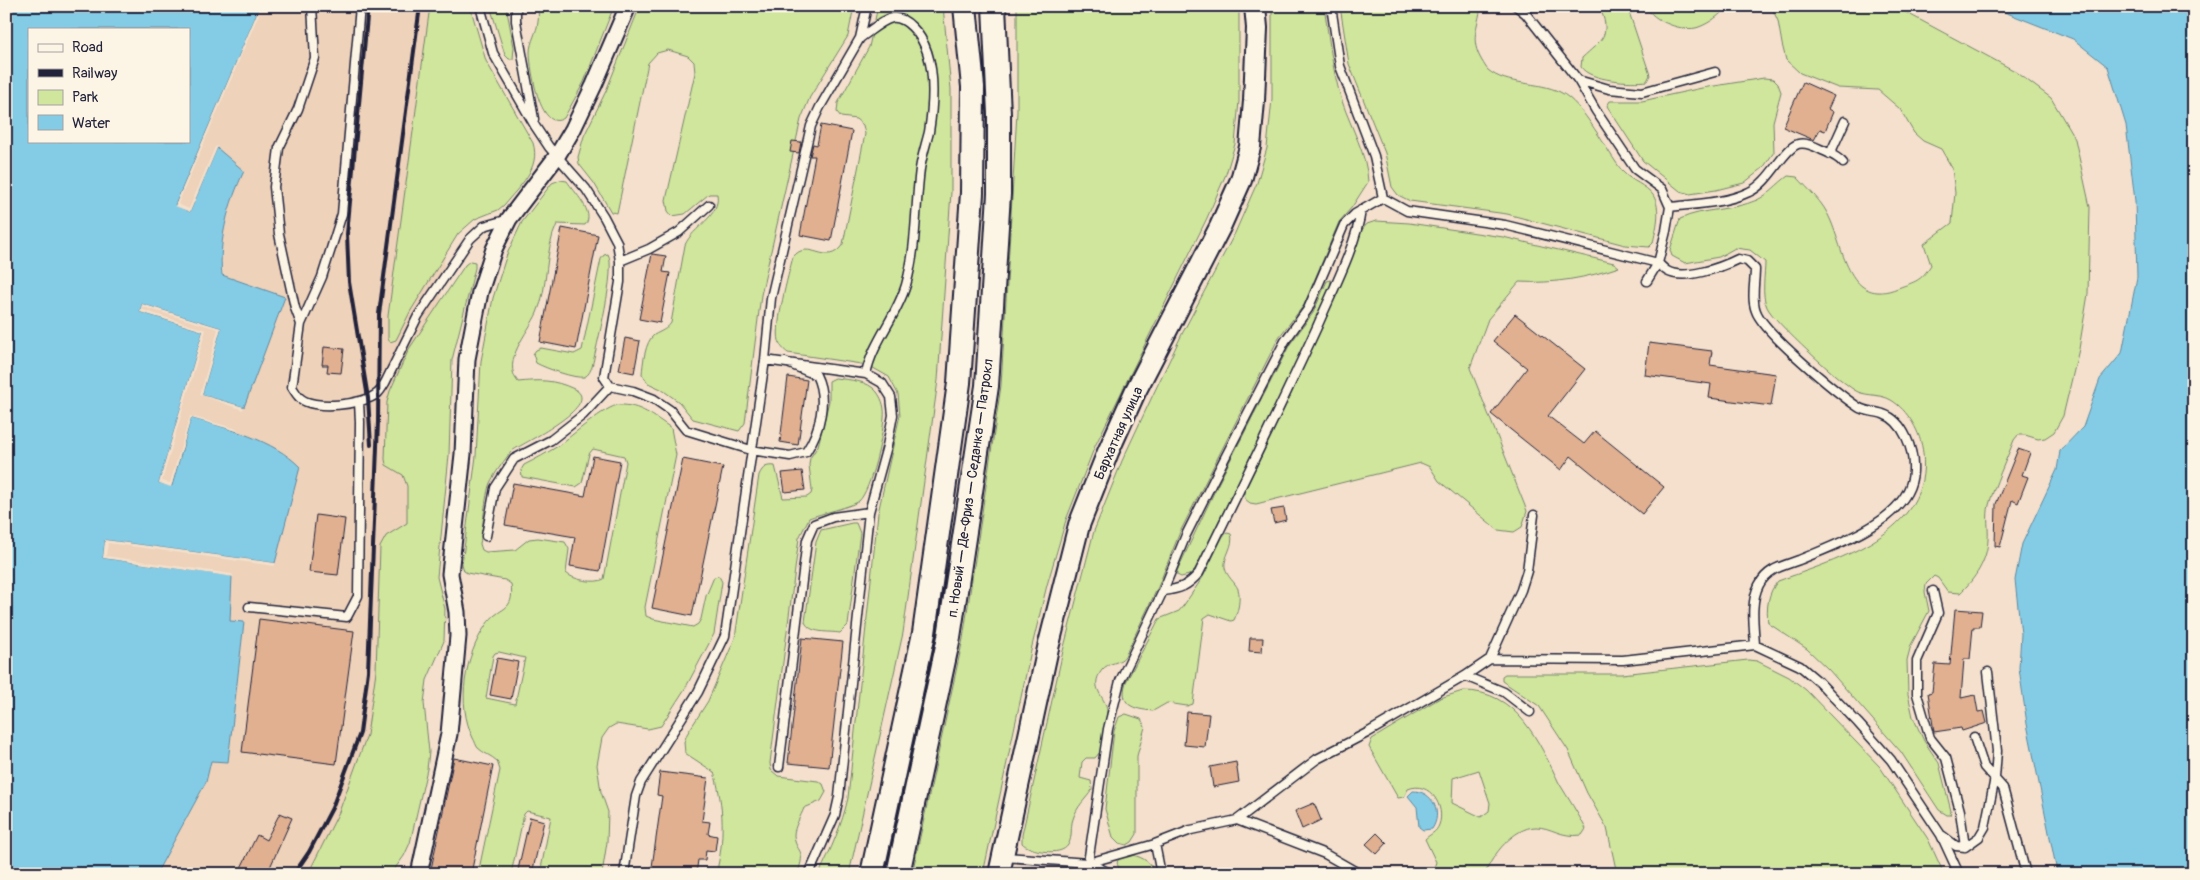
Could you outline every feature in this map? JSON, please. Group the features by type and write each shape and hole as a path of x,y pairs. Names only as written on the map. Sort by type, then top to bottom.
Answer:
{"main road":[{"name":"п. Новый — Де-Фриз — Седанка — Патрокл","path":"872,874 924,633 959,383 972,193 973,87 965,6"},
{"name":"п. Новый — Де-Фриз — Седанка — Патрокл","path":"898,874 949,638 987,386 998,194 999,114 994,6"},
{"path":"999,114 1007,103 1009,94 1008,6"},
{"name":"Бархатная улица","path":"1001,865 1048,648 1079,525 1108,452 1136,392 1220,227 1243,172 1250,147 1254,101 1255,6"}],"street":[{"path":"419,874 448,741 458,636 457,612 450,574 462,454 467,359 480,292 494,248 509,219 557,156 573,129 628,6"}],"lane":[{"path":"301,324 295,308 280,234 274,188 279,148 298,109 315,58 312,6"},
{"path":"360,6 342,214 322,277 301,324 292,387 299,398 313,404 359,402 378,393 385,383 418,316 470,238 484,226 509,219"},
{"path":"480,6 493,53 535,126 557,156 586,189 617,242 620,261 620,282 604,377 610,386 633,391 654,399 670,410 686,430 751,450 790,456 806,452 814,440 823,400 822,386 816,375 785,362"},
{"path":"516,6 516,21 535,126"},
{"path":"624,874 636,796 641,782 698,692 725,636 765,360 771,298 812,126 820,107 860,38 867,6"},
{"path":"1331,6 1340,66 1374,156 1383,198 1407,211 1505,225 1658,263 1668,272 1686,274 1721,267 1738,259 1747,261 1756,269 1756,311 1769,331 1820,378 1860,408 1885,414 1902,428 1910,448 1913,471 1905,495 1886,518 1851,538 1768,572 1755,595 1755,645"},
{"path":"1516,6 1526,14 1578,80 1596,111 1635,169 1662,189 1670,207 1658,263 1647,281"},
{"path":"860,38 891,18 899,18 908,23 924,43 928,56 932,88 929,132 920,166 914,252 898,308 870,358 866,374"},
{"path":"1578,80 1609,89 1642,92 1714,72"},
{"path":"1830,154 1845,121"},
{"path":"1670,207 1720,200 1750,192 1770,177 1791,148 1800,144 1811,145 1843,163"},
{"path":"1080,874 1084,864 1108,729 1120,681 1212,481 1285,341 1308,309 1344,225 1361,210 1383,198"},
{"path":"620,261 649,249 679,232 709,205"},
{"path":"1163,591 1181,589 1190,584 1198,572 1278,412 1334,289 1359,223 1361,210"},
{"path":"765,360 866,374 882,383 891,397 893,415 887,446 869,512 839,797 834,815 809,874"},
{"path":"486,536 495,488 514,460 551,440 583,415 610,386"},
{"path":"249,607 347,617 358,596 359,402"},
{"path":"779,767 807,540 814,524 834,517 869,512"},
{"path":"1001,865 1084,864 1155,844 1191,830 1237,820 1317,759 1367,733 1465,676 1490,659 1524,580 1534,515"},
{"path":"1933,591 1938,613 1930,634 1921,648 1917,661 1917,694 1930,738 1946,758 1960,811 1965,847"},
{"path":"1490,659 1623,660 1755,645 1800,666 1819,682 1891,760 1941,835 1959,874"},
{"path":"1941,835 1956,846 1965,847 1980,837 1985,827 1995,778 1997,751 1988,672"},
{"path":"1465,676 1504,692 1530,712"},
{"path":"1974,737 1984,767 2003,788 2026,874"},
{"path":"1237,820 1325,854 1360,874"},
{"path":"1155,844 1161,874"},
{"path":"1084,864 1112,874"}],"shaded area":[{"path":"260,6 466,6 414,617 343,874 156,874 206,782 211,761 228,762 244,622 230,621 103,558 105,540 275,563 289,456 237,431 192,418 171,487 159,483 140,312 142,304 221,328 244,407 221,259 223,232 236,187 244,171 190,212 175,206"}],"green space":[{"path":"430,6 470,6 486,61 533,143 534,161 527,177 504,205 498,210 475,219 458,234 410,312 396,340 390,342 388,339 388,316"},
{"path":"490,6 506,6 514,47 513,59 509,59 505,55"},
{"path":"538,6 614,6 584,82 564,118 556,120 549,117 538,97 530,60 530,48 537,26"},
{"path":"640,6 854,6 848,36 810,97 801,119 761,295 745,423 739,431 693,419 679,402 661,389 648,383 642,374 648,342 654,335 671,323 685,245 694,232 711,215 717,202 717,194 709,194 685,214 672,216 668,211 666,200 695,73 694,62 688,56 668,50 657,53 648,63 617,213 611,212 594,183 579,164 578,157 584,136 606,91"},
{"path":"878,6 943,6 951,89 951,192 938,380 903,633 849,874 819,874 832,846 848,798 878,513 900,415 898,394 889,377 868,365 788,353 782,348 778,333 783,299 793,257 805,250 831,254 837,251 843,244 865,134 863,125 856,119 841,117 837,112 838,103 869,47"},
{"path":"1017,6 1239,6 1239,101 1235,144 1226,174 1207,218 1095,446 1066,520 1032,646 983,874 912,874 963,639 1001,386 1017,112"},
{"path":"1272,6 1324,6 1336,78 1346,111 1362,151 1368,182 1352,207 1339,222 1304,305 1279,337 1180,532 1158,587 1125,656 1123,659 1105,667 1098,676 1097,687 1107,710 1105,726 1100,752 1095,758 1086,758 1082,762 1080,778 1091,781 1092,790 1075,814 1072,822 1070,842 1064,849 1059,851 1038,850 1022,843 1022,835 1063,651 1094,531 1122,461 1151,399 1182,334 1235,233 1257,183 1267,148 1272,99"},
{"path":"1340,6 1481,6 1475,40 1478,53 1486,68 1504,79 1542,86 1560,92 1578,106 1623,172 1653,195 1658,213 1653,243 1649,247 1625,245 1507,214 1410,201 1398,195 1392,187 1385,153 1349,64"},
{"path":"1599,6 1627,6 1650,75 1647,81 1611,80 1586,72 1581,67 1582,58 1599,42 1605,31 1605,24"},
{"path":"1646,6 1728,6 1711,21 1699,27 1685,28 1661,21"},
{"path":"1771,6 1894,6 2015,71 2051,98 2075,139 2090,207 2088,294 2079,349 2063,416 2054,432 2045,438 2038,439 2018,435 2014,440 1997,480 1989,505 1988,540 1983,562 1971,582 1960,593 1948,592 1938,578 1934,576 1926,584 1925,592 1929,611 1911,645 1907,660 1908,694 1913,717 1924,741 1939,763 1951,811 1950,815 1939,810 1901,752 1829,670 1807,649 1768,623 1767,617 1770,595 1778,581 1853,552 1876,539 1897,523 1913,504 1922,481 1923,453 1920,438 1913,423 1903,410 1891,400 1858,392 1850,387 1824,366 1781,325 1765,302 1765,262 1750,250 1735,248 1719,257 1685,263 1672,256 1670,250 1680,219 1689,215 1747,204 1765,195 1788,176 1797,177 1824,207 1851,273 1859,283 1869,290 1882,292 1898,288 1920,278 1931,265 1924,244 1952,223 1955,193 1952,168 1941,149 1923,141 1914,133 1900,109 1878,90 1838,88 1800,73 1786,60 1778,21"},
{"path":"1764,78 1773,79 1778,84 1781,92 1773,122 1774,152 1763,168 1744,183 1716,190 1690,194 1680,191 1643,161 1607,106 1610,101 1642,101 1702,88"},
{"path":"560,180 567,181 586,209 588,220 585,225 557,224 550,246 541,303 514,356 514,374 518,382 553,382 574,389 581,396 579,404 570,414 512,451 497,471 490,483 487,495 480,544 482,550 486,552 515,550 529,539 538,538 565,542 569,549 566,573 574,578 585,580 596,581 604,579 626,462 624,456 593,449 589,454 582,483 576,487 522,477 521,470 524,465 558,446 606,410 613,406 626,405 646,412 671,428 676,455 645,607 646,616 693,627 701,619 706,596 714,577 719,576 722,582 714,634 686,687 661,726 648,729 616,724 609,728 602,738 597,765 601,792 608,812 607,842 602,874 540,874 551,817 527,811 524,814 511,874 478,874 500,770 497,761 478,748 473,738 465,710 465,680 468,665 479,637 491,619 508,605 512,594 511,584 505,580 467,573 464,571 462,564 476,456 481,361 493,298 507,254 522,222 552,183","holes":["499,652 525,658 515,704 486,698 495,653"]},
{"path":"1376,221 1409,223 1503,237 1614,263 1619,267 1570,279 1519,282 1488,319 1470,368 1527,511 1522,527 1514,532 1498,530 1439,481 1430,467 1421,463 1256,504 1250,503 1245,499 1244,492 1305,363 1361,231 1367,224"},
{"path":"608,254 610,275 608,291 592,367 589,373 584,377 574,376 536,363 533,354 541,348 574,354 582,350 601,259 604,255"},
{"path":"470,261 475,262 475,268 452,360 449,455 437,577 445,609 444,641 427,680 424,703 429,752 427,769 410,843 404,856 393,871 383,874 308,874 339,812 367,735 376,671 380,547 386,536 407,523 407,486 403,475 386,465 385,459 387,402 409,349 465,265"},
{"path":"1331,280 1330,288 1274,410 1195,569 1189,575 1181,577 1177,575 1177,571 1218,484 1290,344 1313,313 1327,281"},
{"path":"835,378 869,385 877,392 882,401 884,411 883,426 876,462 868,486 859,501 809,518 799,538 770,763 771,770 778,776 818,781 823,784 826,792 821,801 804,808 795,829 795,841 801,855 797,874 716,874 721,848 722,823 720,797 714,772 685,753 684,742 708,701 735,638 759,475 765,467 775,466 783,498 807,497 811,494 810,458 818,446 829,401 829,381"},
{"path":"856,523 860,533 848,625 840,633 815,630 807,626 805,622 816,542 821,530"},
{"path":"1227,533 1231,534 1232,538 1225,568 1238,589 1238,609 1234,620 1231,621 1210,614 1204,618 1193,704 1187,706 1167,703 1153,711 1133,707 1126,701 1124,696 1126,682 1159,619 1179,611 1184,605 1203,577 1223,536"},
{"path":"1748,660 1757,661 1789,677 1806,690 1880,767 1928,839 1944,874 1617,874 1607,828 1587,793 1568,750 1539,706 1502,681 1502,676 1505,674 1622,674"},
{"path":"1463,691 1482,693 1498,699 1512,709 1524,721 1543,751 1586,829 1582,835 1562,834 1542,827 1528,828 1505,843 1498,851 1485,874 1432,874 1436,862 1425,839 1438,828 1441,818 1438,803 1429,792 1423,788 1416,787 1408,789 1404,797 1398,798 1369,747 1372,739 1440,698","holes":["1479,770 1490,803 1489,811 1481,817 1452,803 1453,778"]},
{"path":"1126,714 1141,719 1145,727 1137,756 1137,834 1132,842 1127,845 1119,843 1113,837 1105,809 1114,731 1119,717"},
{"path":"1132,855 1146,861 1152,867 1155,874 1122,872 1117,862 1118,860"},
{"path":"1026,870 1057,871 1065,874 1021,874"}],"water":[{"path":"6,6 260,6 175,205 190,212 217,148 244,171 229,208 223,235 222,275 285,297 244,407 202,395 221,328 142,304 140,312 203,331 159,483 172,486 191,418 264,442 277,449 300,467 275,563 105,540 103,558 232,576 230,621 244,622 228,762 211,761 206,782 156,874 6,874"},
{"path":"1989,6 2194,6 2194,874 2057,872 2027,724 2019,668 2021,634 2015,580 2022,544 2057,470 2060,451 2083,427 2100,379 2122,353 2137,277 2135,201 2126,125 2108,67 2073,39"},
{"path":"1413,791 1426,795 1434,804 1436,816 1432,829 1423,830 1419,827 1417,807 1408,796"}],"pier":[{"path":"260,6 262,7 178,204 189,209 215,147 218,146 190,212 175,206"},
{"path":"142,304 221,328 202,395 244,407 243,410 200,395 218,329 143,307 143,310 206,330 162,481 170,483 190,416 238,429 237,431 191,418 171,487 159,483 203,331 140,312"},
{"path":"105,540 275,563 275,566 108,543 106,556 232,574 234,577 103,558"}],"building":[{"path":"1803,82 1834,96 1828,109 1833,112 1825,131 1820,129 1814,140 1783,127"},
{"path":"821,125 852,131 831,241 800,235 815,156 810,156 813,144 817,145"},
{"path":"792,141 801,142 799,153 790,152"},
{"path":"562,228 598,235 576,349 540,342"},
{"path":"652,254 666,256 663,272 670,273 660,323 639,319"},
{"path":"1515,314 1585,369 1548,416 1584,444 1595,431 1664,487 1642,514 1571,456 1561,470 1491,414 1527,368 1493,341"},
{"path":"625,338 640,341 634,373 619,370"},
{"path":"1649,343 1712,351 1710,365 1776,374 1771,406 1709,398 1711,384 1645,375"},
{"path":"324,347 344,349 341,373 327,372 328,365 322,365"},
{"path":"788,377 807,380 798,445 780,442"},
{"path":"2018,449 2030,453 2022,475 2028,477 2018,503 2012,500 2000,547 1995,546 1996,504"},
{"path":"593,456 620,461 600,571 570,566 575,537 505,525 513,483 585,496"},
{"path":"683,459 723,467 692,616 652,608"},
{"path":"802,471 805,490 785,492 782,473"},
{"path":"1284,508 1286,520 1274,523 1271,510"},
{"path":"316,515 345,519 338,575 309,572"},
{"path":"1955,609 1982,611 1980,627 1973,627 1970,659 1964,659 1961,698 1975,695 1978,712 1984,711 1987,723 1962,731 1961,728 1934,732 1928,693 1932,692 1935,664 1950,665"},
{"path":"259,619 354,631 336,764 242,752"},
{"path":"802,638 843,642 829,767 788,763"},
{"path":"1250,638 1263,638 1262,652 1249,651"},
{"path":"497,658 518,662 511,699 490,695"},
{"path":"1187,712 1209,714 1205,747 1184,745"},
{"path":"454,758 493,766 471,874 430,874"},
{"path":"1236,762 1239,782 1213,787 1210,767"},
{"path":"660,772 708,778 702,821 710,822 708,834 717,836 715,851 706,850 705,860 698,860 696,874 651,874 662,796 657,795"},
{"path":"1314,803 1321,820 1302,829 1295,811"},
{"path":"280,813 292,818 267,874 238,874 257,835 266,840"},
{"path":"530,817 544,821 532,874 517,874"},
{"path":"1377,833 1387,843 1377,854 1366,844"}],"railway":[{"path":"368,6 347,234 349,282 368,398 371,445"},
{"path":"294,874 309,852 332,808 360,733 368,671 378,422 379,314 420,6"}]}
